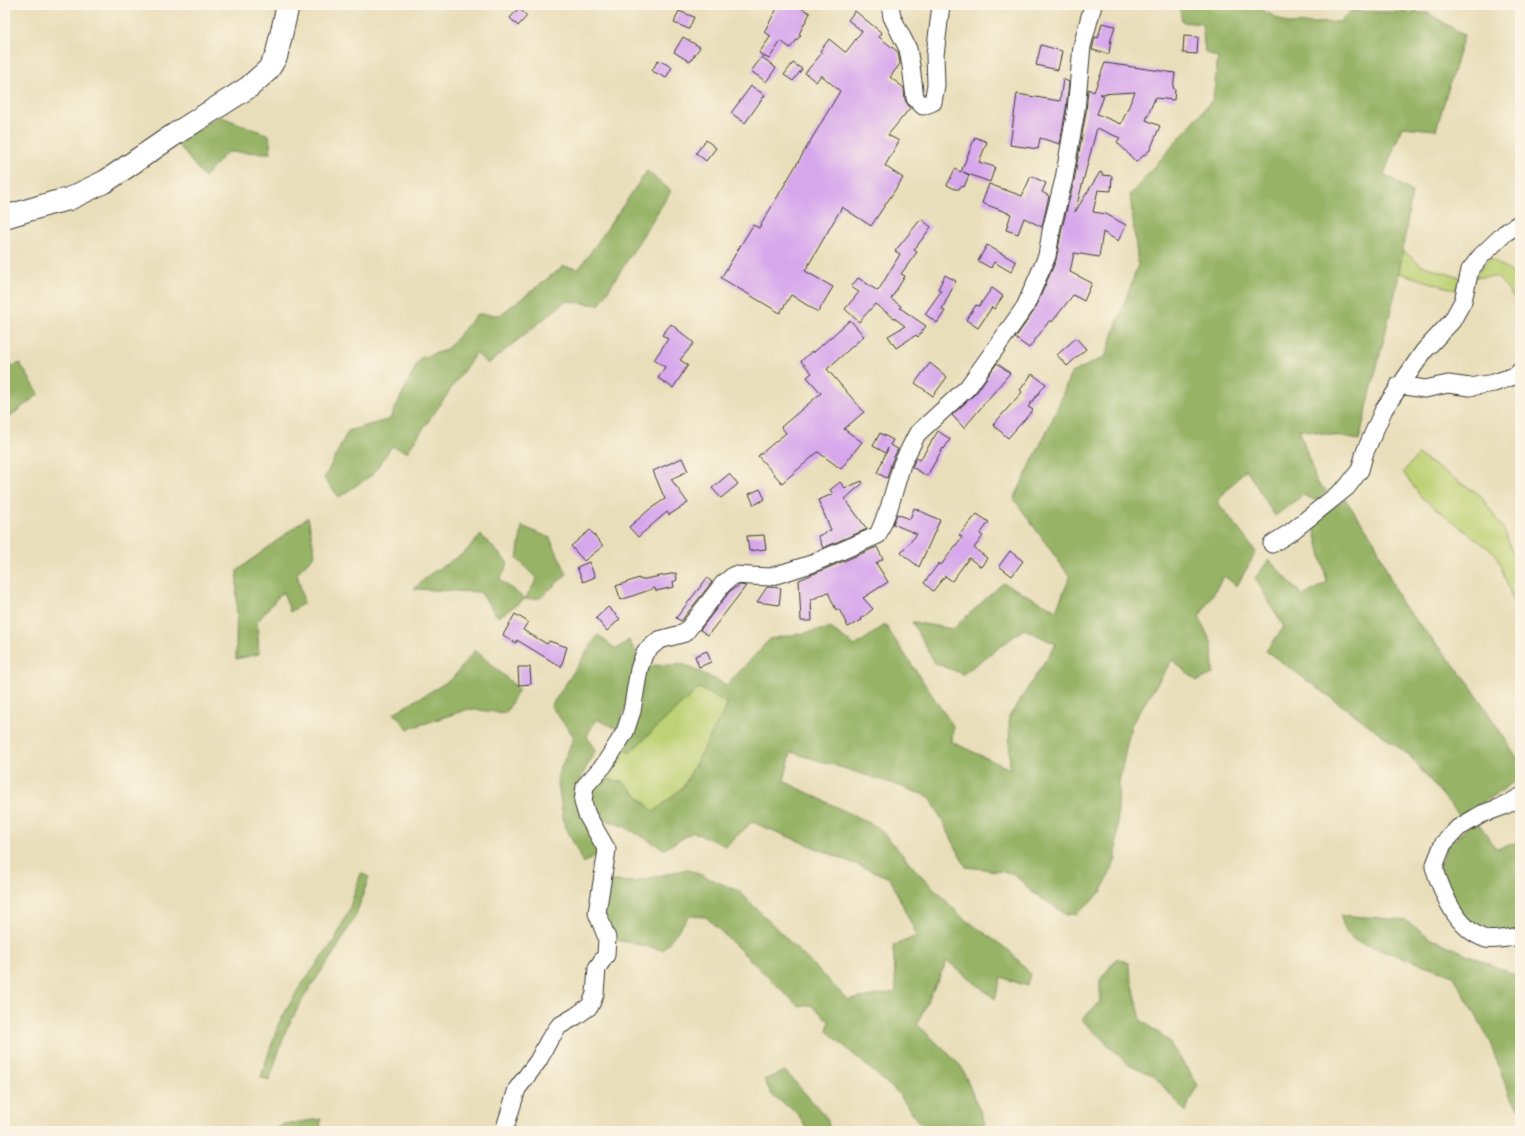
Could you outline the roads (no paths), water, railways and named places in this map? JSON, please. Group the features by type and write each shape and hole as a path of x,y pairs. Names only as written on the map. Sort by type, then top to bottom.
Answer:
{"main road":[{"path":"5,217 69,199 106,181 172,136 249,87 268,70 276,57 288,5"}],"street":[{"path":"890,5 892,18 908,49 912,66 914,98 923,106 933,102 936,85 935,55 941,5"},
{"path":"504,1131 517,1089 538,1061 549,1040 560,1026 590,1006 595,994 597,968 606,955 607,938 597,913 608,850 587,815 583,802 585,786 604,765 625,732 632,711 639,669 645,652 659,640 685,633 723,584 734,575 770,577 811,564 878,535 889,508 902,464 918,434 968,387 1025,307 1047,256 1052,226 1064,178 1076,110 1082,46 1093,5"},
{"path":"1272,544 1291,532 1347,487 1360,470 1365,452 1384,409 1399,385 1424,351 1452,321 1463,301 1470,270 1481,256 1505,233 1520,223"},
{"path":"1399,385 1425,389 1448,384 1470,387 1494,383 1516,375 1520,371"},
{"path":"1520,797 1504,806 1482,814 1458,828 1443,844 1434,867 1443,894 1469,931 1488,939 1520,936"}]}
